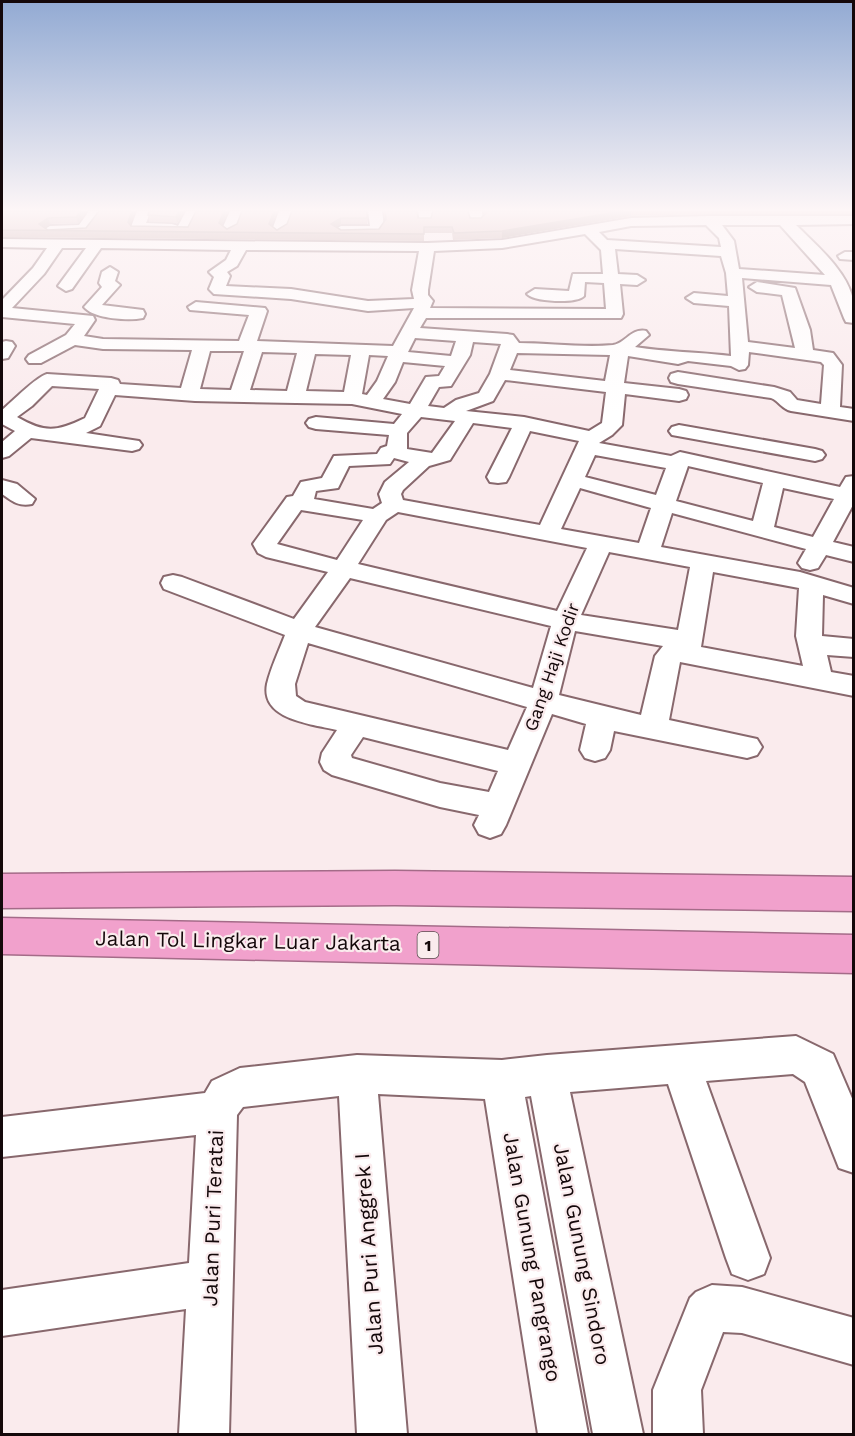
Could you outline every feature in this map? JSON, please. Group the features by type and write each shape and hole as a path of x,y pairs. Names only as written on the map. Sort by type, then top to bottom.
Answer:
{"highway":[{"path":"2,891 395,888 854,894"},
{"name":"Jalan Tol Lingkar Luar Jakarta","path":"2,936 854,954"}],"street":[{"path":"32,278 3,308 22,314 87,320 79,340 47,380 32,396 3,416 28,431 43,436 62,436 132,445"},
{"path":"66,286 72,278"},
{"path":"112,278 107,283 112,285 92,307 99,310 137,314"},
{"path":"221,278 217,289 220,291 291,294 398,354 456,363"},
{"path":"362,401 386,382 422,309 425,301 420,296 422,278"},
{"path":"577,278 637,280"},
{"path":"534,294 575,297 577,296 577,278"},
{"path":"836,278 852,318"},
{"path":"35,359 79,340 140,345 307,348 360,333 422,309 484,314 612,315 620,305 610,279"},
{"path":"735,279 838,281"},
{"path":"735,279 740,388"},
{"path":"735,279 789,291 801,330 805,353"},
{"path":"694,298 736,302"},
{"path":"59,317 73,305"},
{"path":"196,307 259,311 238,395"},
{"path":"6,344 22,314"},
{"path":"484,314 489,339"},
{"path":"360,333 362,401"},
{"path":"302,501 309,484 330,483 341,460 383,460 388,452 419,459 439,459 444,456 463,404 486,397 500,374 510,348 510,340 410,333"},
{"path":"547,533 589,442 612,425 616,388 614,378 620,350 640,335"},
{"path":"396,452 399,430 416,410 433,381 444,382 456,363 466,336"},
{"path":"98,356 128,359 140,345"},
{"path":"189,394 202,346"},
{"path":"296,398 307,348"},
{"path":"510,348 620,350 678,378 780,394 791,405 854,415"},
{"path":"647,552 679,461 678,378 687,356 805,353 854,357"},
{"path":"823,356 833,364 830,411"},
{"path":"62,436 93,422 122,367"},
{"path":"500,374 616,388 678,378"},
{"path":"47,380 189,394 362,401 524,423 589,442 624,446 679,461 852,491 819,546 806,582 809,636 819,679"},
{"path":"316,423 399,430"},
{"path":"498,477 524,423"},
{"path":"2,452 28,431"},
{"path":"679,431 815,455"},
{"path":"419,459 420,464 393,487 386,511 299,631 281,684 281,694 286,704 297,710 516,764"},
{"path":"762,529 775,478"},
{"path":"573,480 854,555"},
{"path":"2,487 24,499"},
{"path":"852,592 547,533 302,501 295,502 266,544 266,548 274,552 854,686"},
{"path":"688,647 709,563 719,536 716,532 720,518"},
{"name":"Gang Haji Kodir","path":"356,724 337,753 335,762 343,767 440,795 494,815 544,700 565,621 601,543"},
{"path":"172,583 299,631 602,718 747,747"},
{"path":"811,642 816,645 854,648"},
{"path":"653,727 669,652 688,647"},
{"path":"595,750 602,718"},
{"path":"217,1112 226,1095 240,1088 357,1074 526,1077 796,1055 819,1068 854,1153"},
{"path":"681,1065 748,1258"},
{"name":"Jalan Puri Anggrek I","path":"357,1074 382,1434"},
{"name":"Jalan Gunung Pangrango","path":"526,1077 563,1434"},
{"name":"Jalan Gunung Sindoro","path":"526,1077 618,1434"},
{"name":"Jalan Puri Teratai","path":"2,1137 217,1112 204,1434"},
{"path":"2,1313 210,1283"},
{"path":"678,1434 677,1390 706,1314 712,1308 742,1310 854,1342"}]}
